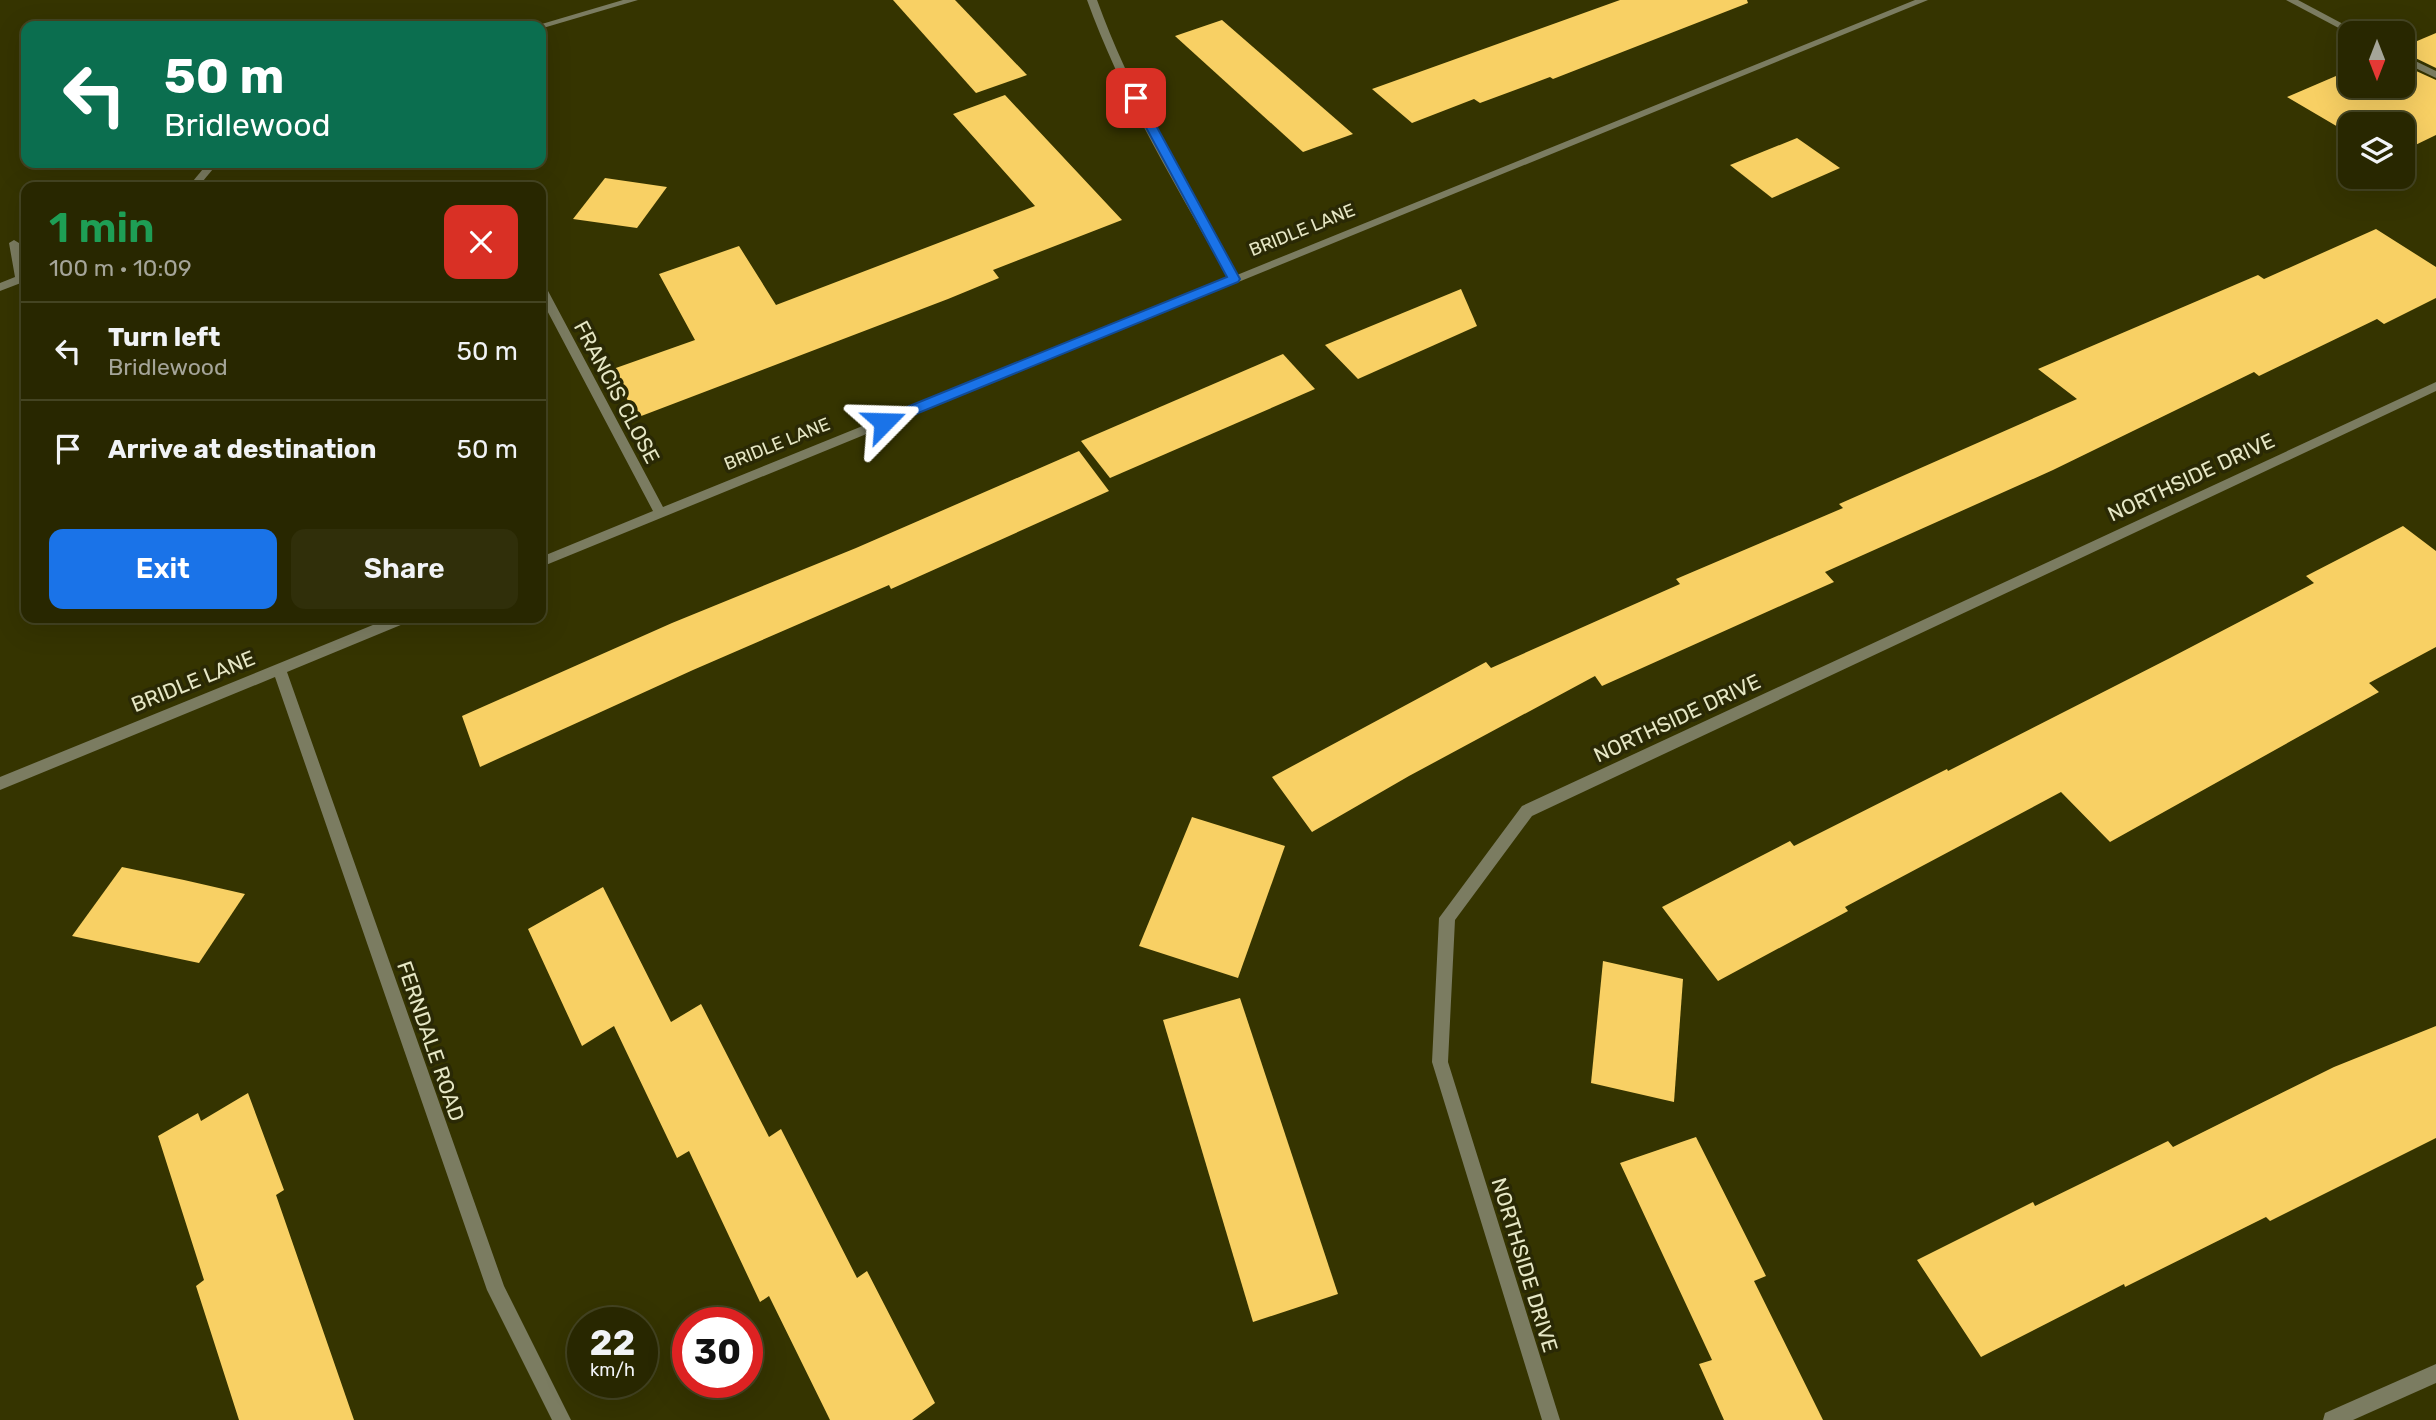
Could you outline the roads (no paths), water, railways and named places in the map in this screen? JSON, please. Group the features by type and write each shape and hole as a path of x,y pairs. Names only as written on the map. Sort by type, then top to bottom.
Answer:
{"street":[{"path":"546,24 633,0"},
{"path":"1092,0 1103,34 1157,141 1234,279"},
{"name":"BRIDLE LANE","path":"546,560 1923,0"},
{"path":"2291,0 2338,24"},
{"path":"2415,64 2436,75"},
{"path":"196,182 209,168"},
{"path":"14,243 21,269"},
{"path":"0,287 21,278"},
{"name":"FRANCIS CLOSE","path":"546,298 660,513"},
{"name":"NORTHSIDE DRIVE","path":"1551,1420 1440,1062 1447,918 1527,811 2436,386"},
{"name":"BRIDLE LANE","path":"0,784 391,623"},
{"name":"FERNDALE ROAD","path":"279,668 496,1290 562,1420"},
{"path":"2332,1420 2436,1373"}]}
